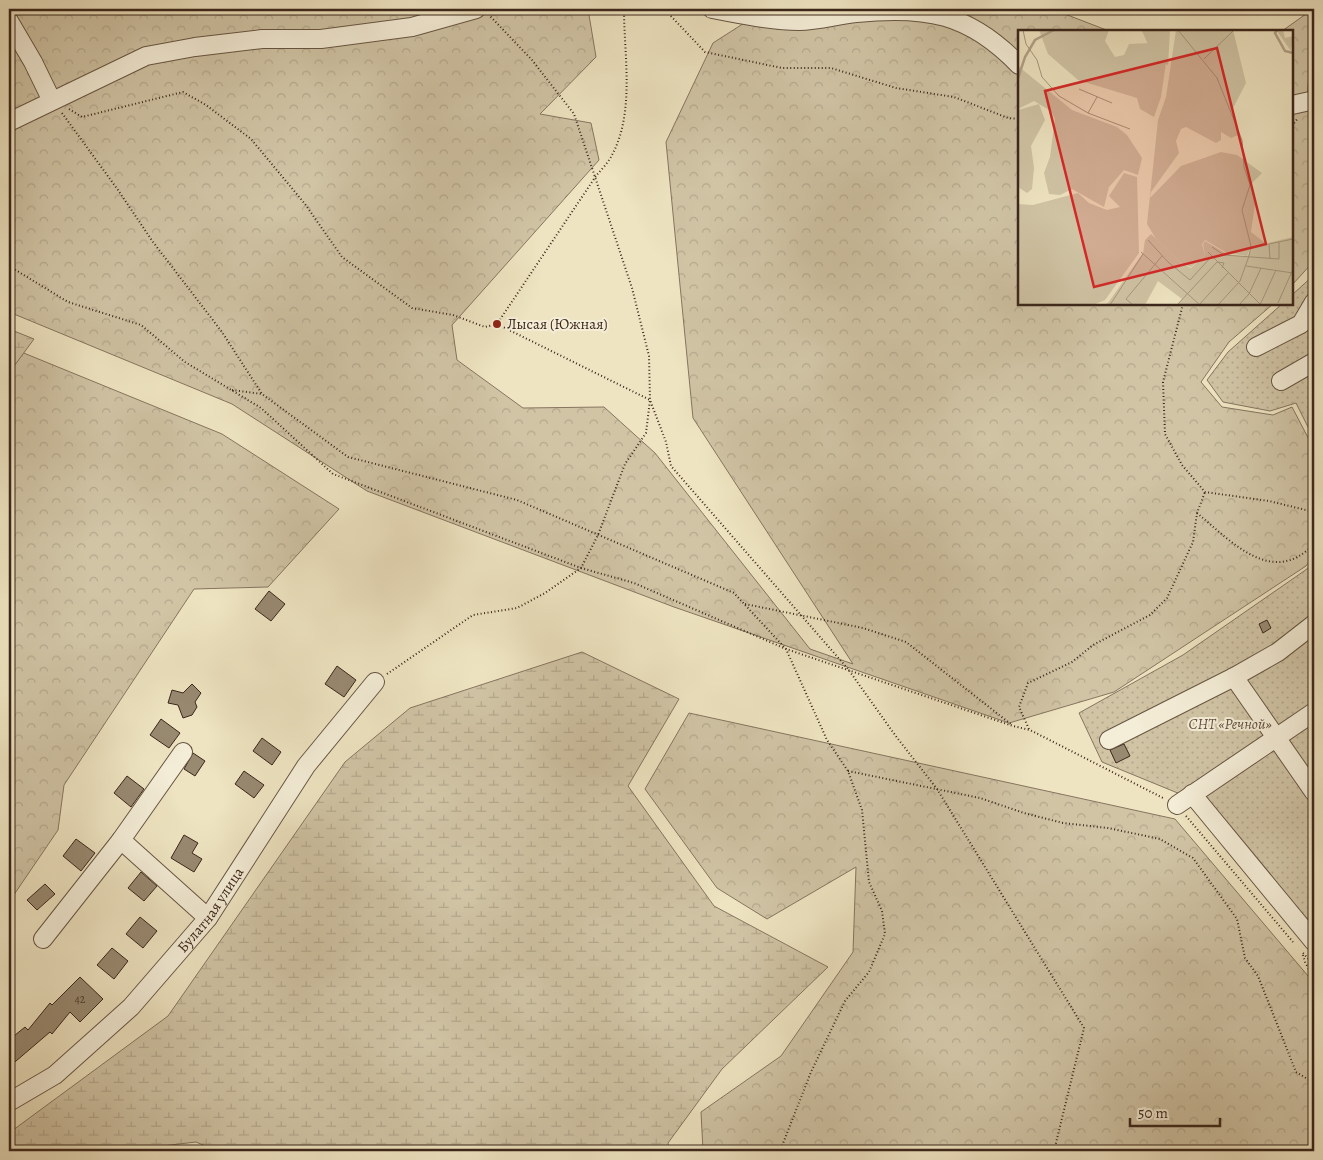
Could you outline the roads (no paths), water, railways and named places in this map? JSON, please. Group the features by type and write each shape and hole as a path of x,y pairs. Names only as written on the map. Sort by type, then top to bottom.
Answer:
{"street":[{"path":"712,9 799,21 857,13 920,10 961,20 1002,47 1018,64"},
{"path":"9,122 146,56 195,47 262,39 321,39 412,27 482,12"},
{"path":"9,21 52,100"},
{"path":"1293,105 1310,101 1314,103"},
{"path":"1256,347 1301,324 1314,302"},
{"path":"1281,381 1314,362"},
{"path":"1109,740 1234,677 1278,652 1314,624"},
{"path":"1234,677 1314,792"},
{"name":"Булатная улица","path":"9,1102 55,1075 131,1007 208,918 306,766 375,682"},
{"path":"1177,805 1314,712"},
{"path":"44,939 121,840 183,752"},
{"path":"1192,794 1314,942"},
{"path":"121,840 208,918"}],"place":[{"name":"Лысая (Южная)","path":"497,324"}],"park label":[{"name":"СНТ «Речной»","path":"1230,724"}]}
